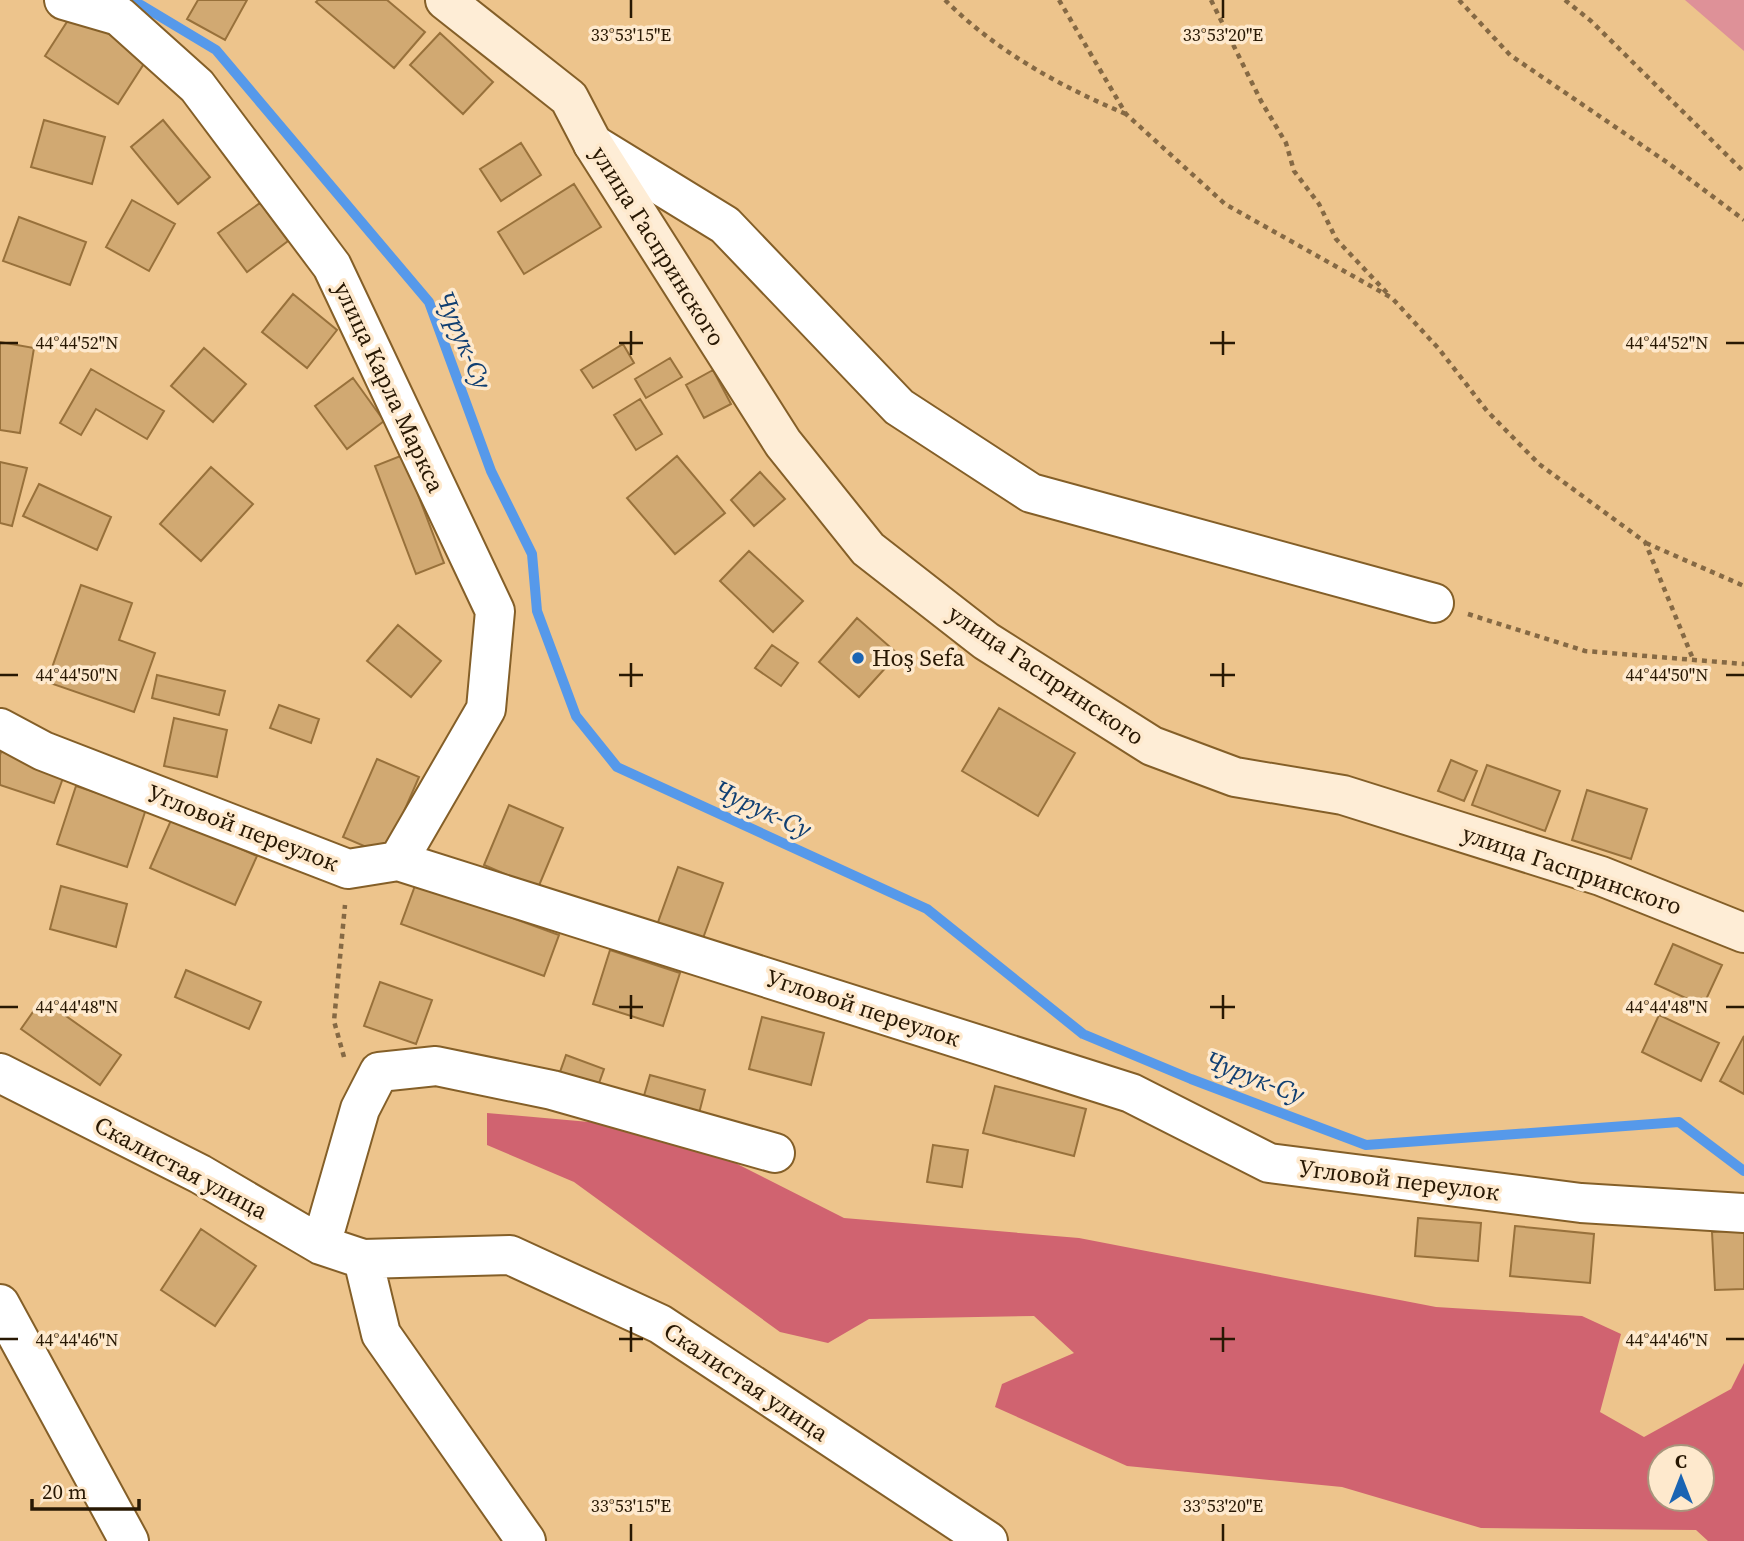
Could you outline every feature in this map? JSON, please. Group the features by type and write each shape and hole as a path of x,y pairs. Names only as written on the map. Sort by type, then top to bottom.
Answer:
{"main road":[{"name":"улица Гаспринского","path":"445,0 569,98 593,144 792,454 868,549 986,641 1152,746 1235,777 1343,795 1563,864 1744,933"}],"street":[{"name":"улица Карла Маркса","path":"64,0 119,16 197,86 332,266 495,611 486,709 398,860"},
{"path":"593,144 725,225 898,407 1031,493 1434,603"},
{"name":"Угловой переулок","path":"0,728 43,751 348,869 398,860 1131,1093 1269,1163 1581,1203 1744,1213"},
{"path":"321,1245 360,1109 379,1072 436,1066 552,1090 775,1153"},
{"name":"Скалистая улица","path":"0,1073 200,1174 321,1245 363,1259 510,1255 660,1324 988,1541"},
{"path":"363,1259 381,1334 526,1541"},
{"path":"0,1304 129,1541"}],"path":[{"path":"945,0 970,25 1069,90 1126,114"},
{"path":"1059,0 1126,114 1225,204 1392,299"},
{"path":"1211,0 1261,101 1286,143 1293,170 1319,204 1336,239 1439,349 1487,411 1539,464 1645,542 1744,586"},
{"path":"1460,0 1510,55 1668,163 1744,220"},
{"path":"1565,0 1591,21 1744,172"},
{"path":"1645,542 1693,659"},
{"path":"1434,603 1585,651 1744,664"},
{"path":"348,869 334,1021 342,1057 379,1072"}],"shaded area":[{"path":"1685,0 1744,0 1744,51"},
{"path":"487,1113 668,1129 844,1218 1079,1238 1436,1307 1582,1316 1621,1334 1600,1412 1644,1437 1731,1389 1744,1363 1744,1541 1708,1541 1696,1530 1481,1528 1342,1487 1127,1466 995,1407 1002,1384 1074,1353 1034,1316 869,1319 828,1343 780,1332 574,1182 487,1145"}],"building":[{"path":"198,0 247,0 225,40 187,19"},
{"path":"387,0 425,32 394,68 316,2"},
{"path":"74,11 147,59 118,104 45,56"},
{"path":"440,33 493,82 463,114 410,65"},
{"path":"44,120 105,137 92,184 31,167"},
{"path":"163,120 210,177 178,204 131,147"},
{"path":"521,143 541,175 501,201 480,169"},
{"path":"574,184 601,227 524,274 498,232"},
{"path":"132,200 175,224 149,271 106,247"},
{"path":"260,203 288,241 247,272 218,233"},
{"path":"19,217 86,242 70,285 3,261"},
{"path":"293,294 337,330 307,368 262,332"},
{"path":"0,342 34,348 20,433 0,430"},
{"path":"623,344 634,363 593,388 581,370"},
{"path":"204,348 246,384 213,422 171,386"},
{"path":"670,358 682,377 646,398 635,379"},
{"path":"91,369 164,411 147,439 96,409 81,435 60,423"},
{"path":"713,370 731,404 704,418 686,385"},
{"path":"353,378 384,421 347,449 315,406"},
{"path":"640,399 662,434 636,450 614,415"},
{"path":"403,455 444,563 416,574 375,466"},
{"path":"677,456 725,513 675,554 627,498"},
{"path":"0,462 27,468 12,526 0,523"},
{"path":"211,467 253,504 201,561 160,524"},
{"path":"760,472 785,499 754,526 731,500"},
{"path":"39,484 111,517 97,550 23,516"},
{"path":"749,551 803,601 773,632 720,581"},
{"path":"81,585 132,603 119,640 155,653 134,712 47,682"},
{"name":"Hoş Sefa","path":"857,618 898,654 859,697 819,662"},
{"path":"398,625 441,661 411,697 367,661"},
{"path":"772,645 798,663 781,686 755,668"},
{"path":"157,675 225,691 219,715 152,698"},
{"path":"279,705 319,719 311,743 270,728"},
{"path":"999,708 1075,753 1038,816 962,771"},
{"path":"174,718 227,730 217,777 164,766"},
{"path":"3,746 67,767 54,803 0,785 0,755"},
{"path":"377,759 419,777 385,855 343,837"},
{"path":"1451,760 1477,771 1464,801 1438,791"},
{"path":"1487,765 1560,791 1545,831 1472,805"},
{"path":"76,786 146,809 127,867 57,844"},
{"path":"1587,790 1647,809 1631,859 1572,840"},
{"path":"509,805 563,828 538,888 484,865"},
{"path":"172,818 257,856 235,905 150,868"},
{"path":"678,867 723,883 702,941 657,925"},
{"path":"416,883 559,935 544,976 401,924"},
{"path":"61,886 127,904 116,947 50,929"},
{"path":"1673,944 1722,965 1703,1006 1655,984"},
{"path":"610,950 680,973 663,1026 593,1004"},
{"path":"186,970 261,1002 249,1029 175,997"},
{"path":"380,982 432,1000 416,1044 364,1026"},
{"path":"42,999 121,1055 100,1085 21,1029"},
{"path":"1659,1015 1719,1043 1701,1081 1642,1052"},
{"path":"762,1017 824,1033 811,1085 749,1069"},
{"path":"1744,1036 1744,1094 1720,1081"},
{"path":"566,1055 604,1069 598,1086 560,1072"},
{"path":"650,1075 705,1090 697,1121 641,1106"},
{"path":"995,1086 1086,1109 1074,1156 983,1133"},
{"path":"933,1145 968,1150 962,1187 927,1182"},
{"path":"1418,1218 1481,1223 1478,1261 1415,1256"},
{"path":"1515,1226 1594,1234 1590,1283 1510,1276"},
{"path":"201,1229 256,1266 215,1326 161,1290"},
{"path":"1744,1230 1744,1289 1715,1290 1712,1232"}],"waterway":[{"name":"Чурук-Су","path":"126,0 141,5 216,50 429,302 491,471 532,554 537,611 576,716 617,767 927,909 1083,1034 1191,1079 1366,1145 1679,1122 1744,1171"}],"place":[{"name":"Hoş Sefa","path":"858,658"}]}
